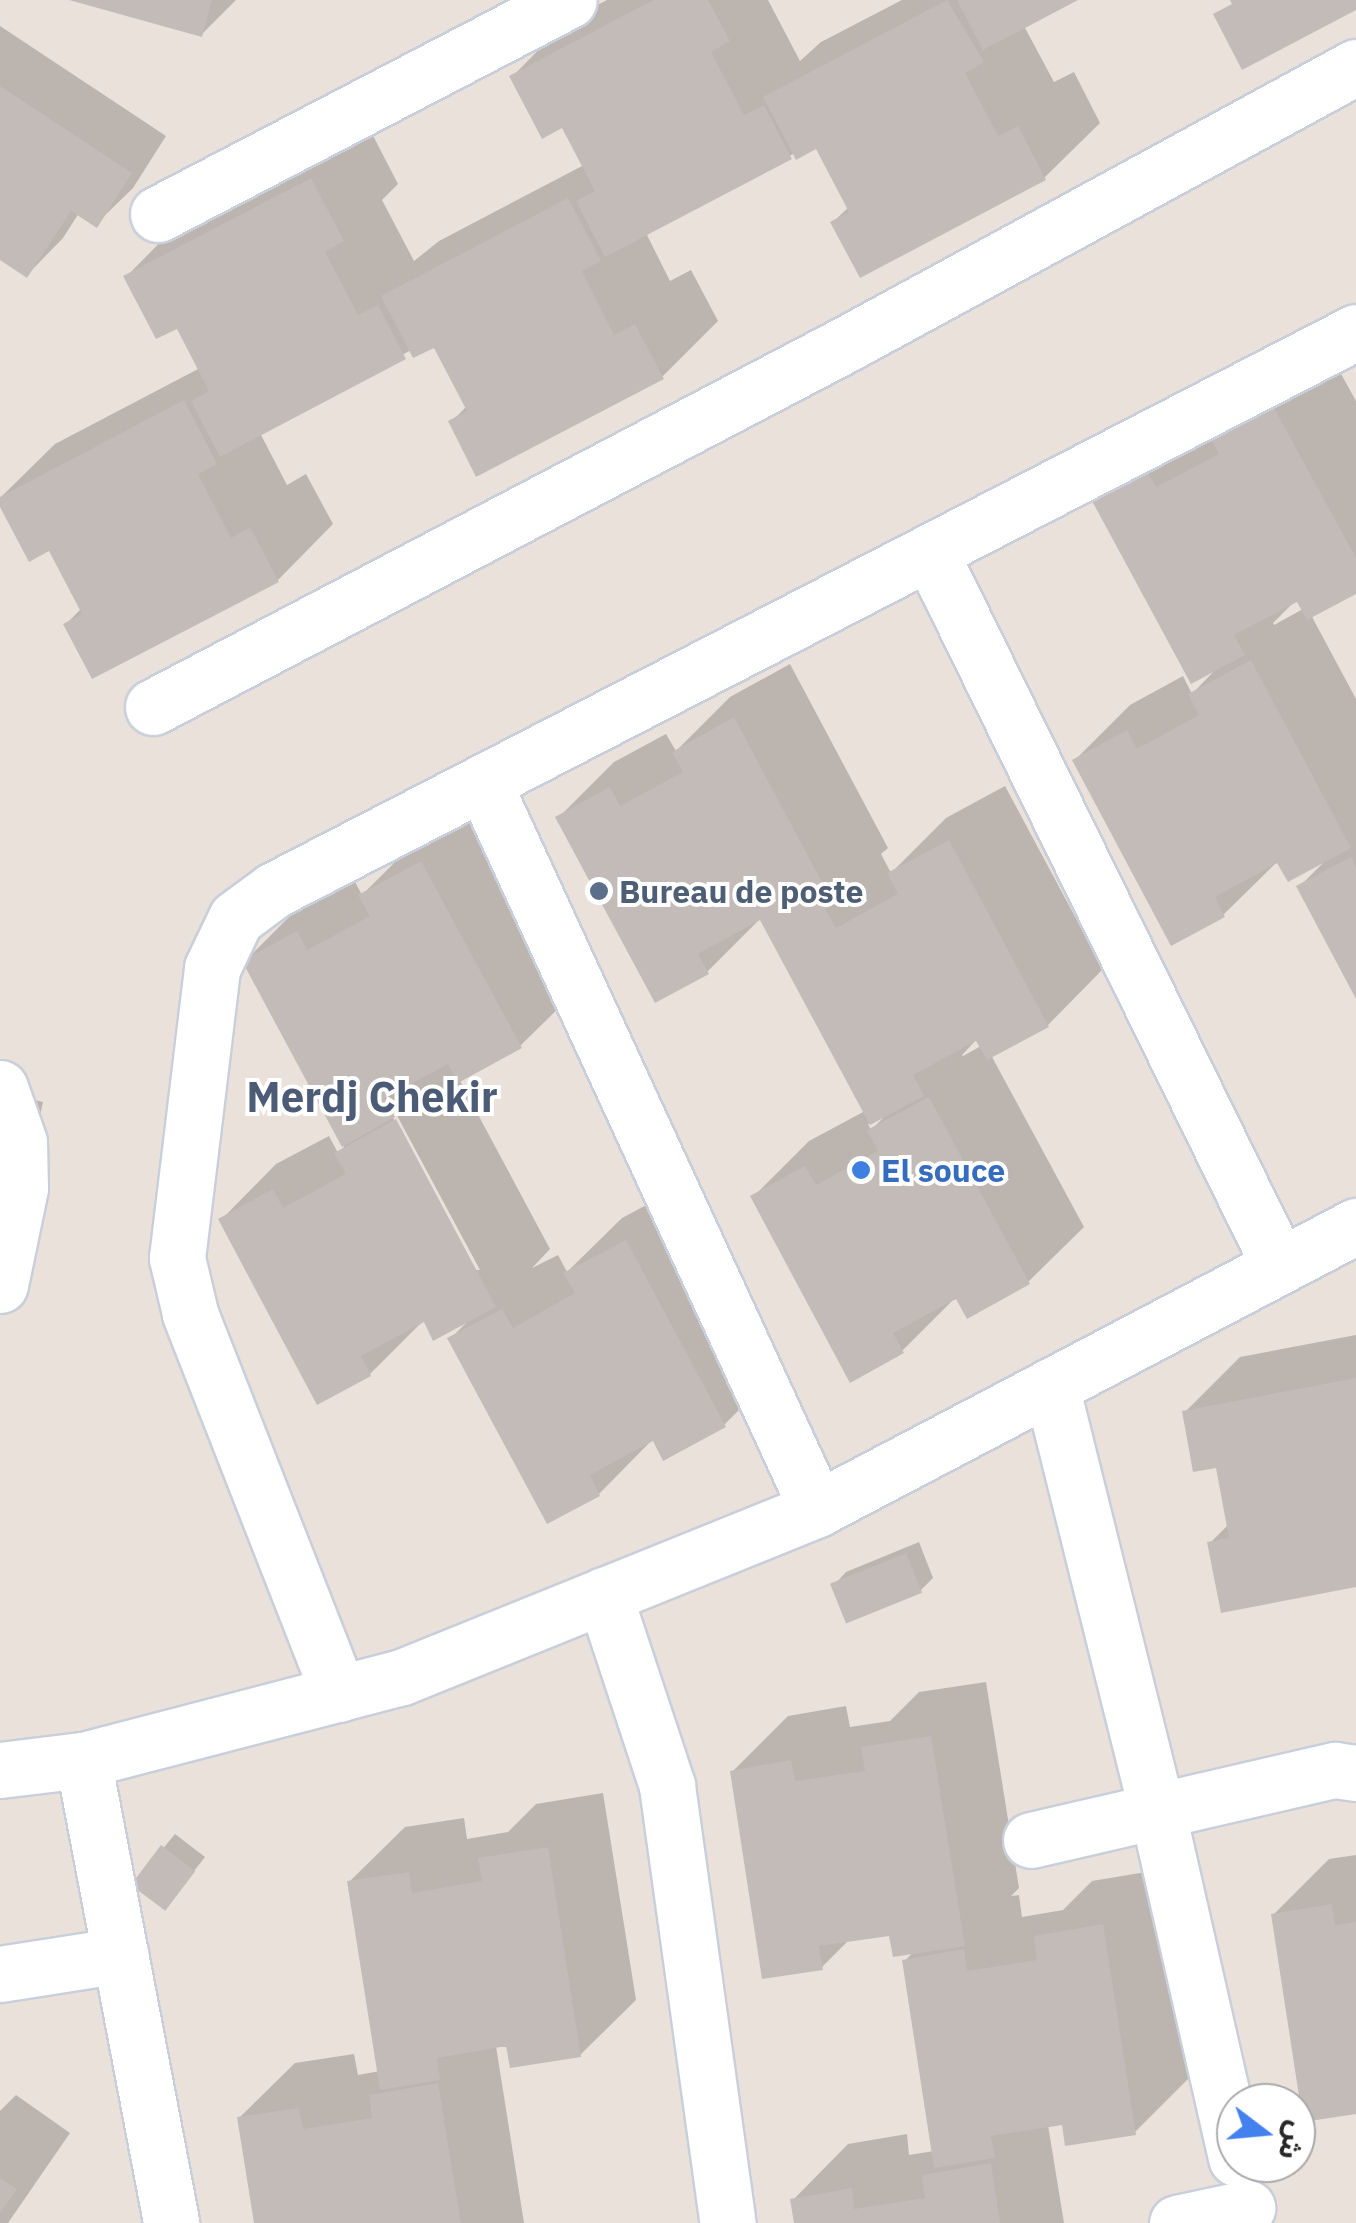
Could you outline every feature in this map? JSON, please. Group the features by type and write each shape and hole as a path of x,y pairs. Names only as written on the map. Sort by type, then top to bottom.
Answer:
{"street":[{"path":"158,214 569,0"},
{"path":"153,707 848,343 1356,67"},
{"path":"339,1694 190,1313 178,1258 212,968 236,918 274,890 1356,332"},
{"path":"930,552 1279,1264"},
{"path":"483,782 817,1508"},
{"path":"0,1088 19,1142 20,1188 0,1286"},
{"path":"0,1770 83,1760 402,1677 817,1508 1356,1226"},
{"path":"1051,1386 1158,1814 1243,2188 1177,2223"},
{"path":"604,1595 667,1786 728,2223"},
{"path":"83,1760 171,2223"},
{"path":"1031,1840 1349,1770"},
{"path":"0,1974 120,1955"}],"building":[{"path":"69,0 212,0 202,37"},
{"path":"653,0 708,0 730,41 711,52 744,115 764,105 792,159 605,257 576,201 595,191 562,128 542,139 509,76"},
{"path":"947,0 984,62 965,73 998,136 1018,126 1046,180 860,278 830,222 849,212 816,149 796,160 763,97"},
{"path":"957,0 1078,0 983,50"},
{"path":"1230,0 1356,0 1356,10 1242,70 1213,14 1232,4"},
{"path":"0,86 132,173 97,228 71,211 27,278 0,260"},
{"path":"311,178 344,241 325,252 358,315 378,305 406,359 220,457 191,401 209,391 177,329 156,339 123,276"},
{"path":"568,198 601,261 582,271 614,335 635,324 664,379 476,477 448,421 467,411 434,348 413,358 381,296"},
{"path":"1269,399 1356,558 1356,594 1307,620 1297,602 1234,635 1245,655 1191,684 1091,499 1146,469 1156,487 1219,454 1208,433"},
{"path":"184,400 217,464 198,474 231,538 250,527 279,582 92,679 63,624 82,614 49,551 29,562 0,507 0,497"},
{"path":"1251,660 1351,848 1288,882 1277,863 1215,897 1225,917 1171,946 1072,760 1127,730 1137,749 1199,715 1188,694"},
{"path":"734,717 834,905 825,909 836,928 898,894 887,873 949,840 1049,1027 987,1060 976,1041 913,1075 924,1096 870,1125 760,920 698,954 709,974 655,1003 555,817 610,787 620,806 683,772 672,752"},
{"path":"1351,857 1356,867 1356,999 1296,886"},
{"path":"421,861 522,1048 458,1083 448,1064 385,1098 395,1117 342,1147 242,961 297,931 307,950 370,916 358,895"},
{"path":"929,1097 1030,1284 967,1319 956,1299 893,1333 904,1353 850,1383 750,1196 805,1166 816,1185 878,1151 867,1130"},
{"path":"396,1119 496,1307 433,1341 424,1322 361,1356 371,1376 317,1405 218,1219 273,1189 283,1208 346,1174 334,1153"},
{"path":"626,1240 726,1427 663,1461 653,1441 590,1475 600,1496 547,1524 447,1338 502,1309 513,1328 575,1293 563,1273"},
{"path":"1356,1378 1356,1587 1221,1613 1207,1542 1229,1538 1216,1468 1193,1472 1182,1411"},
{"path":"906,1553 922,1593 846,1624 830,1584"},
{"path":"931,1736 965,1946 893,1957 889,1936 819,1946 823,1970 762,1979 730,1771 791,1760 795,1781 865,1771 861,1747"},
{"path":"161,1845 195,1871 165,1911 131,1885"},
{"path":"548,1847 581,2057 510,2068 506,2046 437,2058 440,2080 380,2090 347,1881 409,1872 412,1893 482,1881 478,1858"},
{"path":"1332,1904 1335,1925 1356,1922 1356,2114 1316,2120 1316,2083 1297,2083 1271,1914"},
{"path":"1103,1924 1136,2135 1065,2146 1062,2125 991,2136 995,2158 934,2168 902,1960 964,1949 967,1971 1037,1960 1034,1936"},
{"path":"438,2083 461,2223 254,2223 237,2117 299,2108 303,2129 372,2118 369,2095"},
{"path":"991,2163 1000,2223 794,2223 790,2199 852,2188 854,2209 925,2198 922,2175"},
{"path":"0,2178 17,2189 0,2213"}],"place":[{"name":"Bureau de poste","path":"599,891"},
{"name":"El souce","path":"861,1170"}],"district":[{"name":"Merdj Chekir","path":"372,1097"}]}
